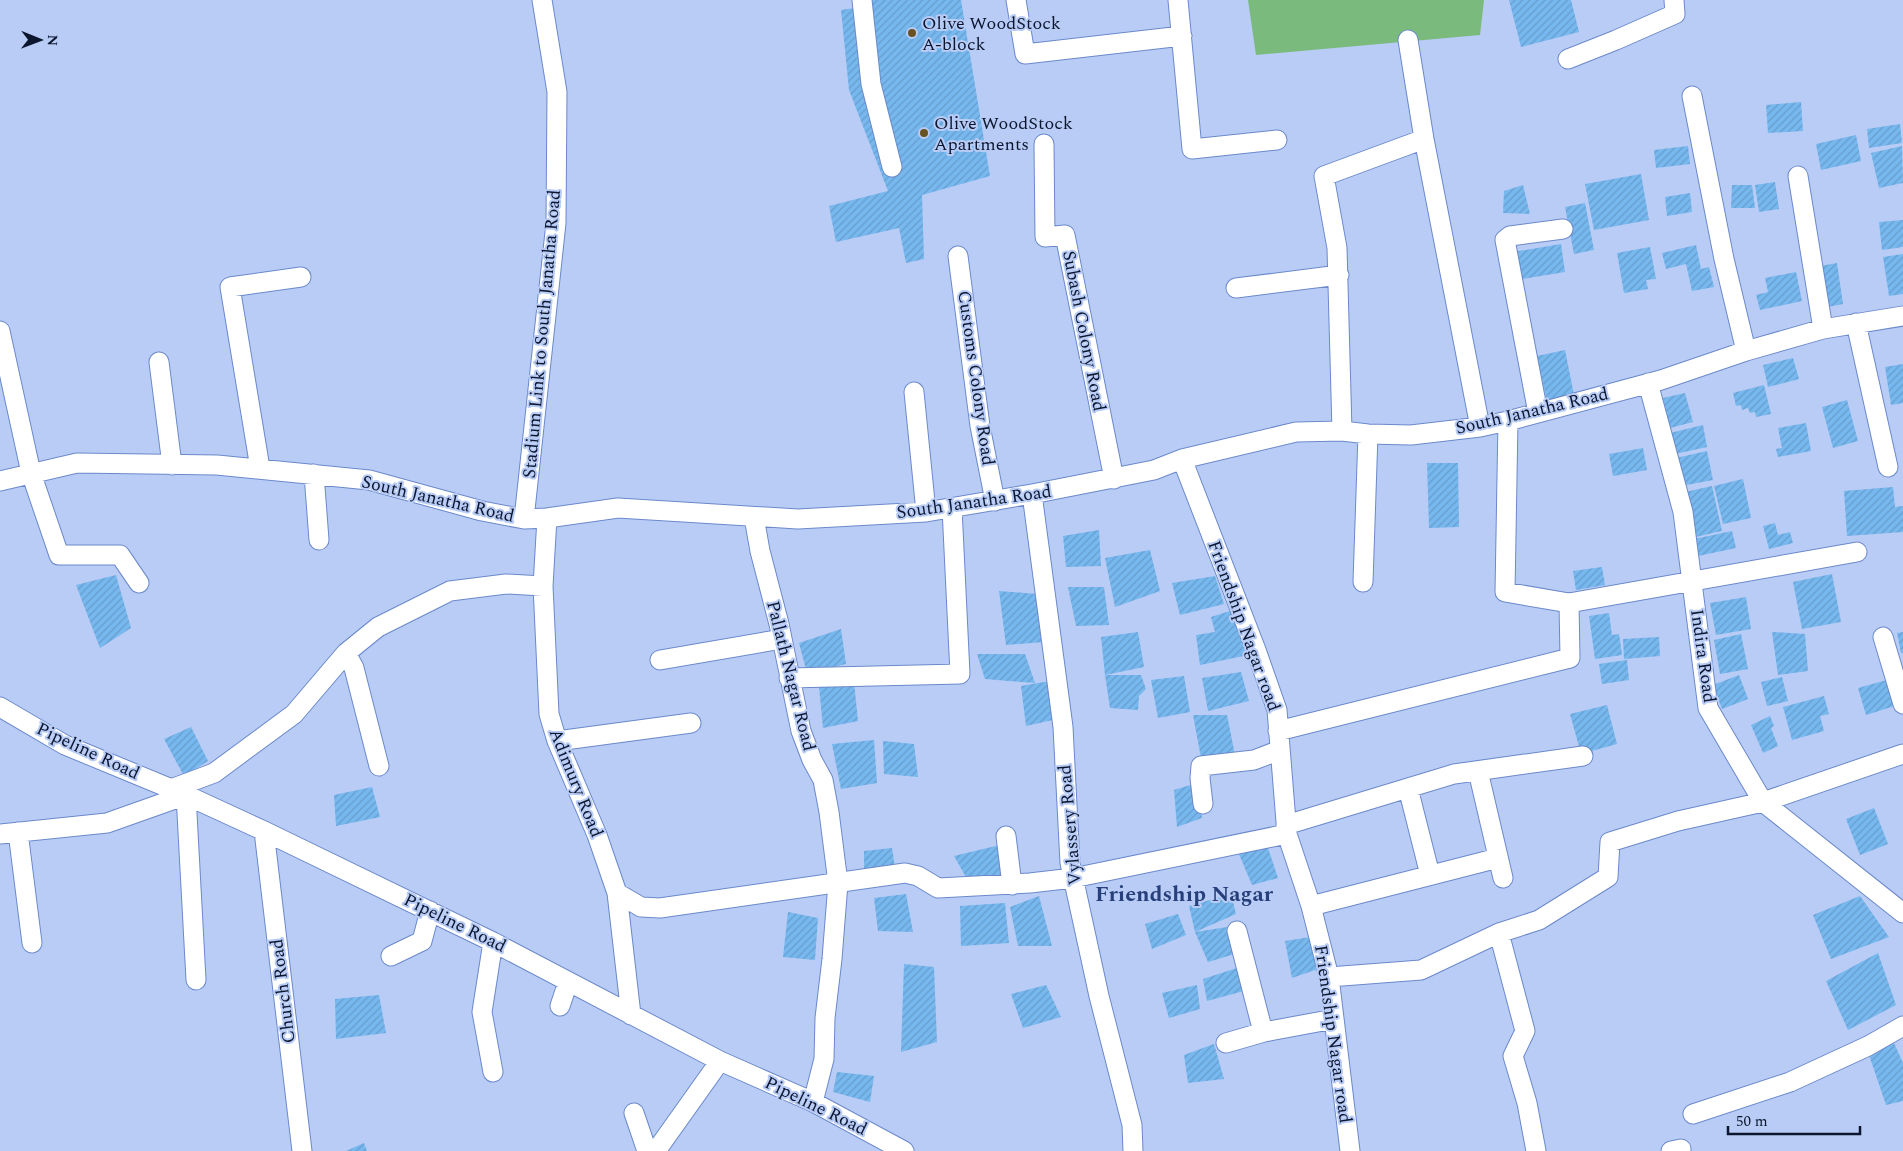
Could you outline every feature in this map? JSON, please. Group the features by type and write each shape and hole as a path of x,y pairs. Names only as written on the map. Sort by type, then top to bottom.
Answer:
{"street":[{"name":"Stadium Link to South Janatha Road","path":"524,519 556,223 557,92 542,0"},
{"path":"862,0 872,84 892,167"},
{"path":"1016,0 1025,54 1182,36"},
{"path":"1178,0 1192,149 1277,140"},
{"path":"1568,59 1675,14 1674,0"},
{"path":"1408,40 1424,139 1480,426"},
{"path":"1692,96 1724,259 1746,351"},
{"path":"1342,431 1338,248 1324,176 1424,139"},
{"name":"Subash Colony Road","path":"1044,144 1045,237 1065,235 1114,479"},
{"path":"1798,176 1823,329"},
{"path":"1538,413 1505,240 1510,236 1563,229"},
{"name":"Customs Colony Road","path":"958,256 980,426 995,501"},
{"path":"1236,288 1339,275"},
{"path":"260,468 230,287 301,277"},
{"name":"South Janatha Road","path":"0,481 78,463 217,465 369,480 482,511 524,519 547,518 618,508 798,519 926,512 1114,479 1154,470 1182,459 1296,432 1342,431 1411,436 1508,421 1661,380 1746,351 1823,329 1903,316"},
{"path":"1856,323 1888,467"},
{"path":"0,331 31,473 59,555 120,555 139,583"},
{"path":"159,362 172,465"},
{"name":"Indira Road","path":"1648,383 1683,512 1708,708 1763,802 1903,913"},
{"path":"914,392 926,512"},
{"path":"1508,421 1505,592 1569,603 1857,552"},
{"path":"1363,582 1368,434"},
{"name":"Friendship Nagar road","path":"1182,459 1256,650 1276,710 1286,830 1311,906 1329,976 1350,1151"},
{"path":"314,474 319,540"},
{"name":"Vylassery Road","path":"1032,494 1062,726 1070,864 1099,996 1132,1125 1133,1151"},
{"path":"790,678 960,674 952,508"},
{"name":"Pallath Nagar Road","path":"754,516 760,551 802,731 812,760 823,780 838,883 825,1018 824,1059 813,1102"},
{"name":"Adimury Road","path":"547,518 543,586 549,714 557,741 597,834 617,893 631,1015"},
{"path":"32,943 9,833 107,823 179,792 214,772 294,714 346,653 378,627 450,591 506,584 543,586"},
{"path":"1278,731 1570,658 1569,603"},
{"path":"1883,637 1903,704"},
{"path":"660,660 782,639"},
{"path":"346,653 354,668 379,766"},
{"name":"Pipeline Road","path":"0,707 65,745 179,792 430,911 720,1061 813,1102 904,1151"},
{"path":"557,741 691,723"},
{"path":"1203,804 1200,778 1201,766 1254,760 1280,750"},
{"path":"1329,976 1420,970 1499,933 1540,920 1608,877 1610,842 1678,820 1763,802 1903,754"},
{"path":"617,893 641,907 660,908 905,872 918,876 938,888 1073,878 1286,830 1454,774 1583,756"},
{"path":"1478,771 1503,878"},
{"path":"1408,788 1430,875"},
{"path":"179,792 196,980"},
{"name":"Church Road","path":"264,831 302,1151"},
{"path":"1006,836 1012,884"},
{"path":"1311,906 1498,858"},
{"path":"391,956 422,942 430,911"},
{"path":"1237,931 1263,1032"},
{"path":"1499,933 1525,1031 1513,1056 1527,1103 1536,1151"},
{"path":"492,1072 482,1012 493,942"},
{"path":"560,1006 568,982"},
{"path":"1226,1043 1263,1032 1334,1019"},
{"path":"1692,1114 1790,1082 1868,1046 1903,1026"},
{"path":"656,1151 720,1061"},
{"path":"634,1113 647,1151"}],"green space":[{"path":"1248,0 1484,0 1480,35 1256,55"}],"building":[{"name":"Olive WoodStock Apartments","path":"867,0 961,0 990,176 922,195 924,259 906,263 899,228 836,242 829,206 888,191 849,90 841,10 868,6"},
{"path":"1509,0 1571,0 1579,32 1521,47"},
{"path":"1801,102 1803,131 1768,133 1766,105"},
{"path":"1900,124 1902,143 1869,148 1867,129"},
{"path":"1856,135 1861,161 1821,170 1816,144"},
{"path":"1688,146 1690,164 1656,168 1654,150"},
{"path":"1902,146 1903,183 1879,188 1871,153"},
{"path":"1641,174 1649,220 1594,230 1585,184"},
{"path":"1775,182 1779,209 1759,212 1755,185"},
{"path":"1523,185 1530,214 1503,213 1504,191"},
{"path":"1732,185 1752,185 1755,208 1731,208"},
{"path":"1690,193 1692,212 1667,216 1665,197"},
{"path":"1585,203 1594,250 1574,254 1565,207"},
{"path":"1903,220 1903,247 1882,250 1879,222"},
{"path":"1561,244 1565,272 1517,280 1513,252"},
{"path":"1696,245 1701,269 1709,267 1714,287 1692,291 1686,264 1666,269 1662,253"},
{"path":"1650,247 1656,279 1646,280 1648,289 1624,293 1617,253"},
{"path":"1903,254 1903,294 1889,296 1883,257"},
{"path":"1837,263 1843,304 1822,308 1815,267"},
{"path":"1796,272 1802,301 1760,310 1756,295 1768,292 1765,278"},
{"path":"1565,350 1575,400 1548,406 1537,356"},
{"path":"1793,358 1799,379 1768,387 1763,365"},
{"path":"1903,364 1903,403 1891,405 1885,367"},
{"path":"1764,385 1771,414 1756,417 1755,412 1750,413 1748,408 1742,410 1741,405 1736,406 1733,393"},
{"path":"1685,393 1693,422 1670,428 1663,398"},
{"path":"1847,400 1858,441 1833,448 1822,407"},
{"path":"1806,423 1811,451 1778,457 1776,449 1782,448 1778,428"},
{"path":"1703,425 1707,447 1675,454 1670,433"},
{"path":"1643,448 1647,470 1613,476 1609,454"},
{"path":"1707,451 1713,480 1681,486 1676,458"},
{"path":"1427,463 1458,463 1459,527 1429,528"},
{"path":"1743,479 1751,518 1723,524 1714,486"},
{"path":"1712,486 1722,531 1691,538 1681,493"},
{"path":"1893,487 1895,507 1903,506 1903,532 1847,536 1844,491"},
{"path":"1775,523 1778,535 1790,532 1793,543 1769,549 1763,526"},
{"path":"1099,530 1101,566 1066,567 1063,536"},
{"path":"1732,531 1736,548 1698,556 1694,539"},
{"path":"1150,550 1160,591 1115,607 1105,558"},
{"path":"1602,567 1605,585 1576,590 1573,571"},
{"path":"1832,574 1841,622 1802,629 1793,582"},
{"path":"116,575 131,628 100,648 76,585"},
{"path":"1215,576 1224,604 1180,615 1172,583"},
{"path":"1068,587 1104,587 1109,625 1076,626"},
{"path":"999,591 1037,594 1044,642 1006,645"},
{"path":"1746,597 1751,629 1716,635 1710,603"},
{"path":"1233,610 1248,655 1200,665 1196,635 1215,632 1211,617"},
{"path":"1609,613 1612,635 1619,634 1622,655 1595,659 1589,616"},
{"path":"841,629 846,664 807,673 799,643"},
{"path":"1138,632 1144,667 1105,675 1101,637"},
{"path":"1772,632 1805,634 1808,671 1778,675"},
{"path":"1903,632 1903,653 1901,653 1897,633"},
{"path":"1741,634 1748,669 1720,674 1714,640"},
{"path":"1659,637 1660,656 1624,659 1623,639"},
{"path":"977,654 1025,654 1035,683 985,679"},
{"path":"1627,660 1629,680 1602,684 1599,664"},
{"path":"1241,672 1249,701 1208,711 1202,678"},
{"path":"1105,675 1141,675 1146,689 1139,696 1138,710 1110,708"},
{"path":"1739,675 1748,699 1722,709 1713,685"},
{"path":"1184,676 1190,712 1158,718 1151,680"},
{"path":"1782,677 1788,701 1767,706 1761,682"},
{"path":"1894,678 1901,704 1866,715 1858,688"},
{"path":"1050,681 1057,719 1026,726 1021,686"},
{"path":"854,682 858,721 823,728 819,687"},
{"path":"1824,696 1829,714 1820,716 1824,731 1792,740 1783,707"},
{"path":"1607,705 1617,744 1581,754 1570,714"},
{"path":"1193,715 1227,715 1235,755 1201,758"},
{"path":"1770,716 1774,726 1771,728 1778,746 1763,753 1751,725"},
{"path":"191,727 208,761 184,776 164,739"},
{"path":"874,740 877,783 841,789 832,744"},
{"path":"883,741 914,744 918,777 884,774"},
{"path":"1197,783 1202,818 1177,827 1174,790"},
{"path":"372,787 380,817 336,826 334,795"},
{"path":"1874,808 1888,844 1860,855 1846,819"},
{"path":"1266,842 1278,878 1252,885 1238,852"},
{"path":"1000,845 1004,877 967,879 954,856"},
{"path":"892,848 895,868 864,873 864,851"},
{"path":"906,894 913,932 878,931 874,898"},
{"path":"1231,894 1236,914 1195,932 1189,906"},
{"path":"1039,896 1052,946 1018,946 1010,907"},
{"path":"1860,896 1889,937 1831,959 1813,915"},
{"path":"1005,903 1009,943 961,946 960,906"},
{"path":"788,912 818,918 815,960 783,957"},
{"path":"1178,914 1186,935 1152,949 1145,924"},
{"path":"1234,926 1238,953 1208,962 1195,932"},
{"path":"1311,937 1318,969 1292,978 1285,941"},
{"path":"1878,953 1896,1005 1848,1030 1826,981"},
{"path":"904,964 934,967 937,1042 901,1052"},
{"path":"1240,967 1251,989 1207,1001 1203,979"},
{"path":"1046,985 1061,1017 1023,1028 1011,994"},
{"path":"1197,985 1200,1009 1169,1018 1162,993"},
{"path":"379,995 386,1033 336,1039 335,999"},
{"path":"1894,1043 1903,1063 1903,1101 1886,1105 1867,1049"},
{"path":"1214,1044 1224,1079 1188,1083 1184,1055"},
{"path":"837,1072 874,1076 870,1102 833,1092"},
{"path":"364,1143 367,1151 346,1151"}],"place":[{"name":"Olive WoodStock A-block","path":"912,33"},
{"name":"Olive WoodStock Apartments","path":"924,133"}],"district":[{"name":"Friendship Nagar","path":"1184,894"}]}
